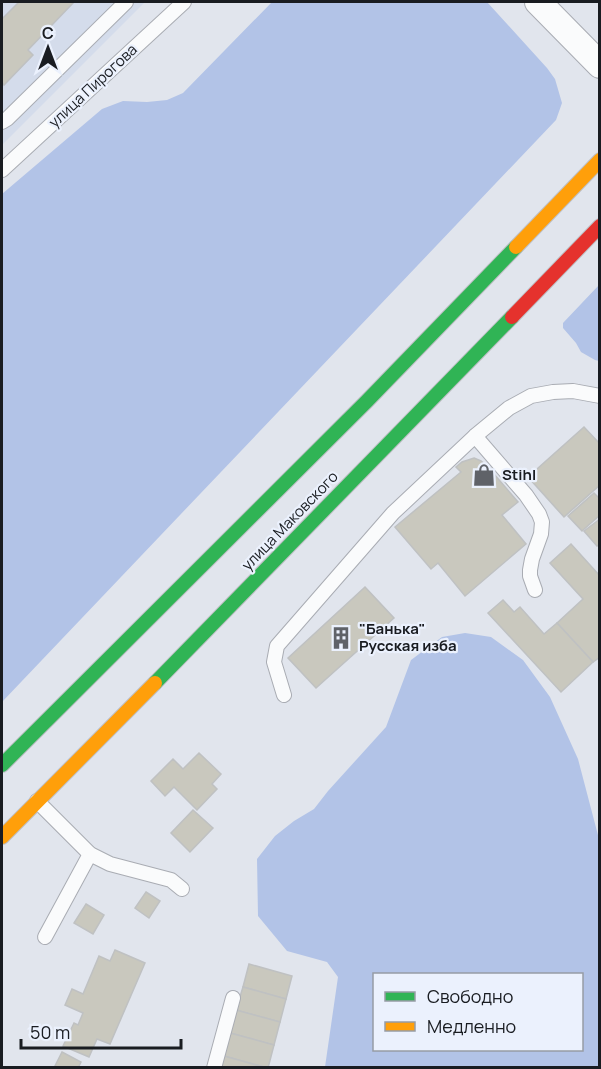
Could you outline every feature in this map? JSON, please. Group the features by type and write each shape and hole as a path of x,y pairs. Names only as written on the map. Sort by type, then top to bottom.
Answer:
{"highway":[{"name":"улица Маковского","path":"2,765 367,401 600,160"},
{"name":"улица Маковского","path":"2,837 272,564 600,226"}],"street":[{"path":"538,2 600,65"}],"lane":[{"path":"2,122 126,2"},
{"name":"улица Пирогова","path":"2,170 184,2"},
{"path":"284,695 274,662 277,646 387,519 475,436 509,408 531,396 553,392 573,391 600,396"},
{"path":"475,436 526,495 539,514 542,522 541,534 530,570 535,590"},
{"path":"37,801 90,854 110,864 171,880 182,889"},
{"path":"45,937 90,854"},
{"path":"214,1068 233,998"}],"shaded area":[{"path":"2,2 145,2 2,145"},
{"path":"272,2 487,2 555,79 562,103 556,120 2,702 2,194 102,109 123,101 167,100 183,93"},
{"path":"599,285 599,361 581,352 563,328 563,323"},
{"path":"465,633 491,637 523,660 550,697 578,759 599,839 599,1067 325,1067 338,977 327,962 287,951 258,916 257,859 275,836 314,809 386,727 411,660 442,637"}],"building":[{"path":"19,2 74,2 28,50 33,55 4,85 2,82 2,16 3,18"},
{"path":"584,427 600,444 600,485 564,517 528,477"},
{"path":"474,458 488,467 518,502 502,515 526,544 465,596 438,563 431,569 395,527 461,472 456,467"},
{"path":"594,493 600,499 600,515 582,531 568,516"},
{"path":"600,519 600,544 597,546 584,531"},
{"path":"571,544 600,576 600,657 593,662 557,623 583,599 550,563"},
{"name":"\"Банька\" Русская изба","path":"365,587 394,618 316,688 288,658"},
{"path":"503,600 514,612 520,607 544,634 557,623 593,662 561,692 488,613"},
{"path":"199,753 221,774 212,784 217,789 197,810 174,787 165,796 151,781 173,759 183,769"},
{"path":"193,810 213,828 190,852 171,833"},
{"path":"146,892 160,901 149,918 135,908"},
{"path":"86,904 104,915 93,934 74,923"},
{"path":"115,950 145,963 110,1044 97,1039 89,1057 63,1046 74,1023 78,1025 83,1013 65,1005 72,989 83,994 99,956 110,961"},
{"path":"249,964 292,976 286,999 243,987"},
{"path":"243,987 286,999 280,1022 236,1010"},
{"path":"236,1010 280,1022 274,1045 230,1033"},
{"path":"230,1033 274,1045 268,1068 224,1056"},
{"path":"62,1052 81,1062 78,1068 55,1066"},
{"path":"224,1056 267,1068 220,1068"}],"traffic: fast":[{"path":"2,765 367,401 516,247"},
{"path":"155,683 512,317"}],"traffic: slow":[{"path":"516,247 600,160"},
{"path":"2,837 155,683"}],"traffic: jam":[{"path":"512,317 600,226"}],"place":[{"name":"Stihl","path":"484,475"},
{"name":"\"Банька\" Русская изба","path":"341,638"}]}
